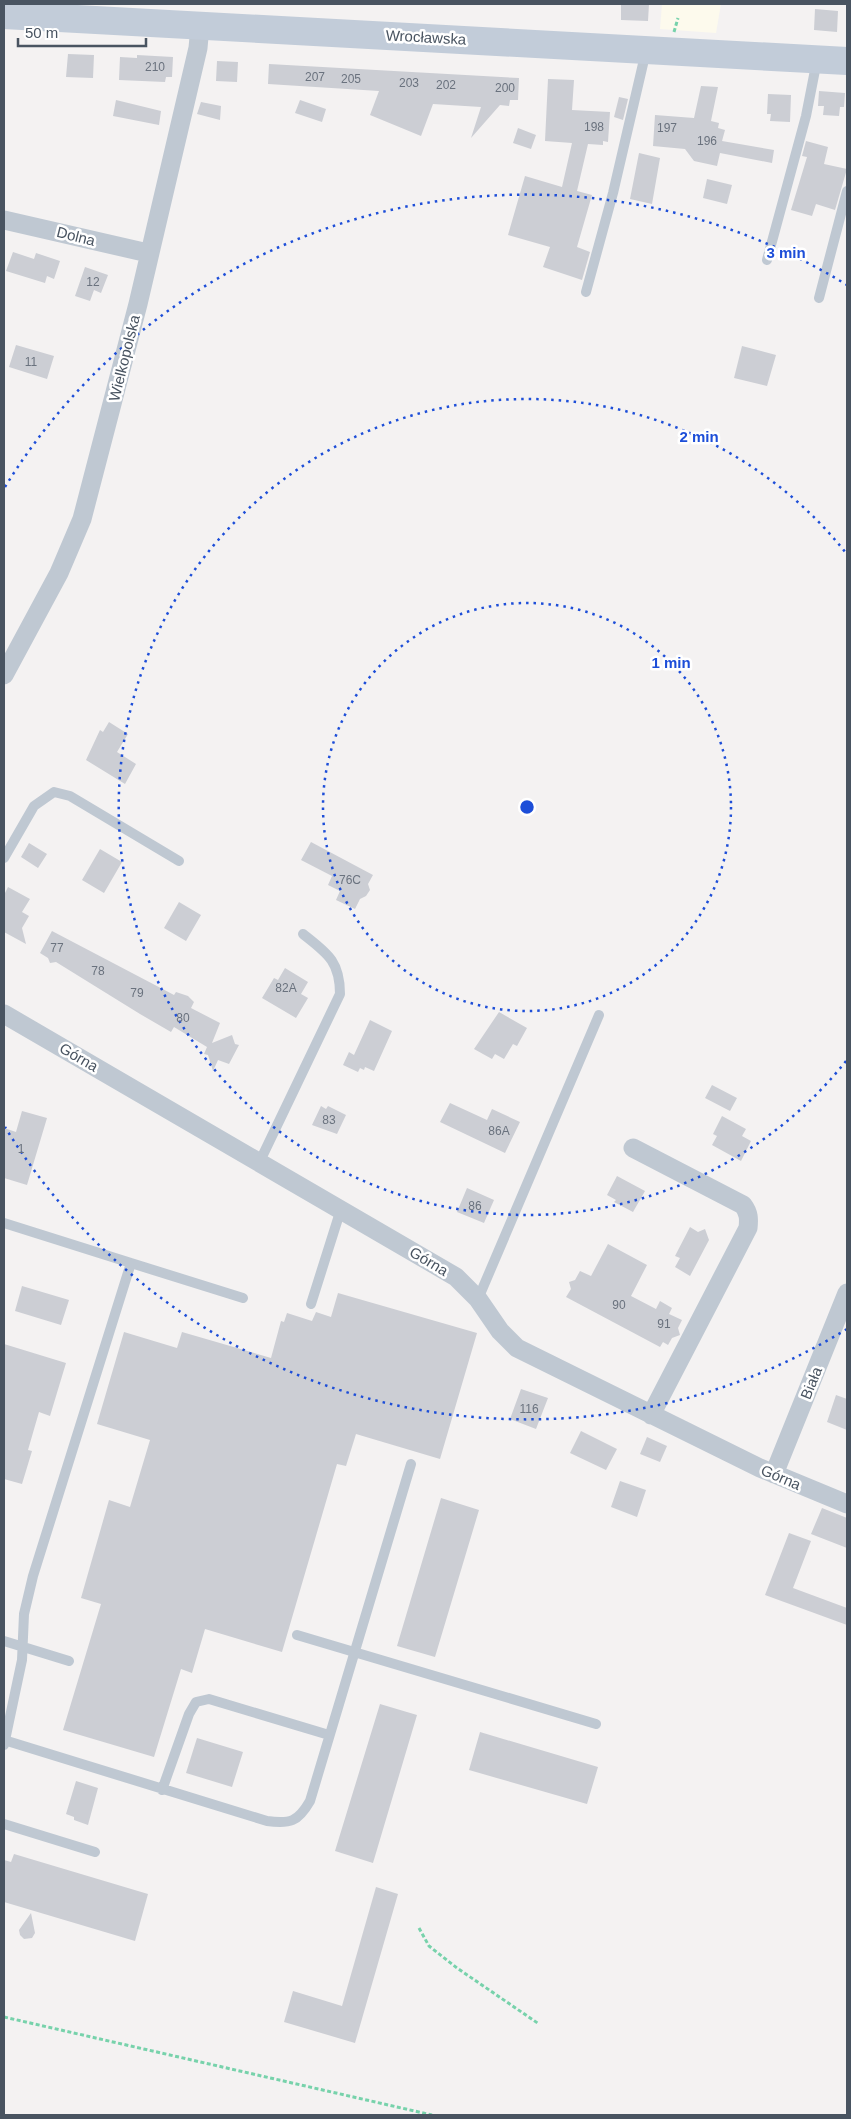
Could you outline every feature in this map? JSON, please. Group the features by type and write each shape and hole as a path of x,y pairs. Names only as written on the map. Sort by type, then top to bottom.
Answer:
{"street":[{"name":"Wrocławska","path":"4,15 847,61"},
{"name":"Wielkopolska","path":"4,675 59,573 82,519 138,304 148,254 198,48 200,26"},
{"name":"Dolna","path":"4,220 148,254"},
{"name":"Górna","path":"4,1014 260,1161 456,1277 478,1299 500,1330 517,1348 774,1474 847,1504"},
{"path":"633,1148 743,1205 749,1220 748,1228 651,1415"},
{"name":"Biała","path":"774,1474 847,1293"}],"lane":[{"path":"586,292 613,193 646,50"},
{"path":"767,260 806,116 818,59"},
{"path":"819,298 847,191"},
{"path":"4,858 34,806 54,792 70,796 179,861"},
{"path":"260,1161 340,994 340,976 335,962 303,934"},
{"path":"478,1299 599,1015"},
{"path":"311,1304 341,1209"},
{"path":"4,1223 243,1298"},
{"path":"131,1263 33,1576 24,1614 22,1660 4,1742 267,1821 283,1823 295,1820 304,1813 310,1801 411,1464"},
{"path":"297,1635 596,1724"},
{"path":"4,1641 70,1661"},
{"path":"162,1790 189,1714 196,1702 209,1699 330,1735"},
{"path":"4,1824 95,1852"}],"path":[{"path":"418,1928 429,1946 436,1952 539,2024"},
{"path":"4,2017 432,2115"}],"shaded area":[{"path":"662,4 721,4 716,33 660,29"}],"building":[{"path":"621,4 649,4 648,21 621,20"},
{"path":"815,9 838,11 837,32 814,30"},
{"path":"68,54 94,55 93,78 66,77"},
{"path":"137,55 173,57 172,77 166,77 165,82 119,80 120,57 137,58"},
{"path":"217,61 238,62 237,82 216,81"},
{"path":"269,64 519,78 518,100 510,100 509,106 500,105 471,138 481,107 433,104 421,136 370,115 379,91 268,84"},
{"path":"548,79 574,80 572,110 610,112 608,142 603,141 603,145 588,144 577,191 592,195 577,247 590,252 582,280 543,267 550,247 508,235 525,176 562,187 572,143 545,141"},
{"path":"701,86 718,87 711,121 719,123 718,128 725,130 722,141 774,150 772,163 720,153 717,166 694,161 685,149 653,146 655,115 694,118"},
{"path":"819,91 845,93 844,107 840,107 839,116 823,115 824,106 818,106"},
{"path":"768,94 791,95 790,122 770,121 771,114 767,114"},
{"path":"619,97 628,99 623,120 614,117"},
{"path":"116,100 161,111 159,125 113,116"},
{"path":"300,100 326,109 322,122 295,113"},
{"path":"201,102 221,106 220,120 197,114"},
{"path":"518,128 536,135 531,149 513,143"},
{"path":"806,141 828,147 824,164 847,169 835,210 816,204 812,216 791,210 807,157 802,156"},
{"path":"639,153 660,158 652,204 630,199"},
{"path":"707,179 732,185 727,204 703,198"},
{"path":"13,252 34,259 36,253 60,261 54,279 47,276 45,283 6,271"},
{"path":"85,267 108,275 101,293 94,290 90,301 75,296"},
{"path":"16,345 54,356 47,379 9,367"},
{"path":"742,346 776,355 767,386 734,378"},
{"path":"109,722 128,734 117,752 136,764 125,784 86,760 100,730 103,732"},
{"path":"311,842 373,875 368,884 370,890 366,896 360,899 355,909 336,900 340,891 328,885 332,876 301,860"},
{"path":"29,843 47,854 38,868 21,857"},
{"path":"100,849 122,862 104,893 82,880"},
{"path":"8,887 30,899 22,912 29,916 22,928 26,944 4,932 4,895"},
{"path":"179,902 201,915 186,941 164,928"},
{"path":"52,931 174,995 176,992 188,996 194,1002 191,1008 220,1023 212,1043 232,1035 235,1044 239,1045 229,1064 218,1060 213,1071 208,1055 204,1054 207,1047 174,1027 171,1032 56,962 50,963 48,958 40,953"},
{"path":"285,968 308,982 301,994 308,998 296,1018 262,998 274,978 278,980"},
{"path":"499,1012 527,1028 517,1046 513,1044 504,1059 495,1054 492,1059 474,1049"},
{"path":"370,1020 392,1031 374,1071 365,1067 364,1070 360,1068 358,1072 343,1065 349,1052 354,1055"},
{"path":"712,1085 737,1098 730,1111 705,1098"},
{"path":"450,1103 487,1120 492,1109 520,1122 505,1153 440,1122"},
{"path":"321,1106 326,1109 328,1106 346,1115 337,1134 312,1125"},
{"path":"22,1111 47,1118 27,1185 4,1178 4,1128 16,1132"},
{"path":"722,1116 746,1129 742,1136 751,1141 741,1161 712,1145 717,1136 713,1134"},
{"path":"617,1176 645,1191 633,1212 614,1202 616,1200 607,1195"},
{"path":"467,1188 494,1200 484,1223 457,1212"},
{"path":"690,1227 698,1232 705,1229 709,1240 690,1276 675,1267 680,1258 675,1256"},
{"path":"608,1244 647,1265 631,1296 656,1309 660,1301 672,1308 669,1314 682,1320 678,1328 680,1335 672,1338 668,1345 663,1342 660,1347 566,1297 571,1289 569,1282 575,1280 580,1271 591,1276"},
{"path":"22,1286 69,1300 61,1325 15,1311"},
{"path":"338,1293 477,1333 440,1459 356,1434 346,1466 337,1464 282,1652 205,1629 192,1673 181,1669 154,1757 63,1730 101,1604 81,1598 109,1500 130,1507 150,1440 97,1424 124,1332 177,1348 182,1332 271,1358 281,1321 284,1322 287,1313 312,1321 316,1312 331,1317"},
{"path":"4,1344 66,1363 50,1416 39,1412 28,1450 32,1451 22,1484 4,1479"},
{"path":"521,1389 548,1398 536,1429 510,1419"},
{"path":"836,1395 847,1399 847,1430 827,1422"},
{"path":"581,1431 617,1449 606,1470 570,1453"},
{"path":"647,1437 667,1446 660,1462 640,1454"},
{"path":"620,1481 646,1490 637,1517 611,1507"},
{"path":"441,1498 479,1510 435,1657 397,1646"},
{"path":"822,1508 847,1518 847,1548 811,1534"},
{"path":"789,1533 811,1541 793,1588 847,1608 847,1625 765,1595"},
{"path":"380,1704 417,1715 373,1863 335,1851"},
{"path":"480,1732 598,1767 587,1804 469,1770"},
{"path":"197,1738 243,1752 232,1787 186,1773"},
{"path":"76,1781 98,1788 88,1825 74,1820 74,1817 66,1814"},
{"path":"14,1854 148,1894 135,1941 4,1902 4,1860 11,1862"},
{"path":"376,1887 398,1894 355,2043 284,2022 293,1991 342,2006"},
{"path":"31,1913 35,1933 32,1938 24,1939 20,1935 19,1930"}]}
